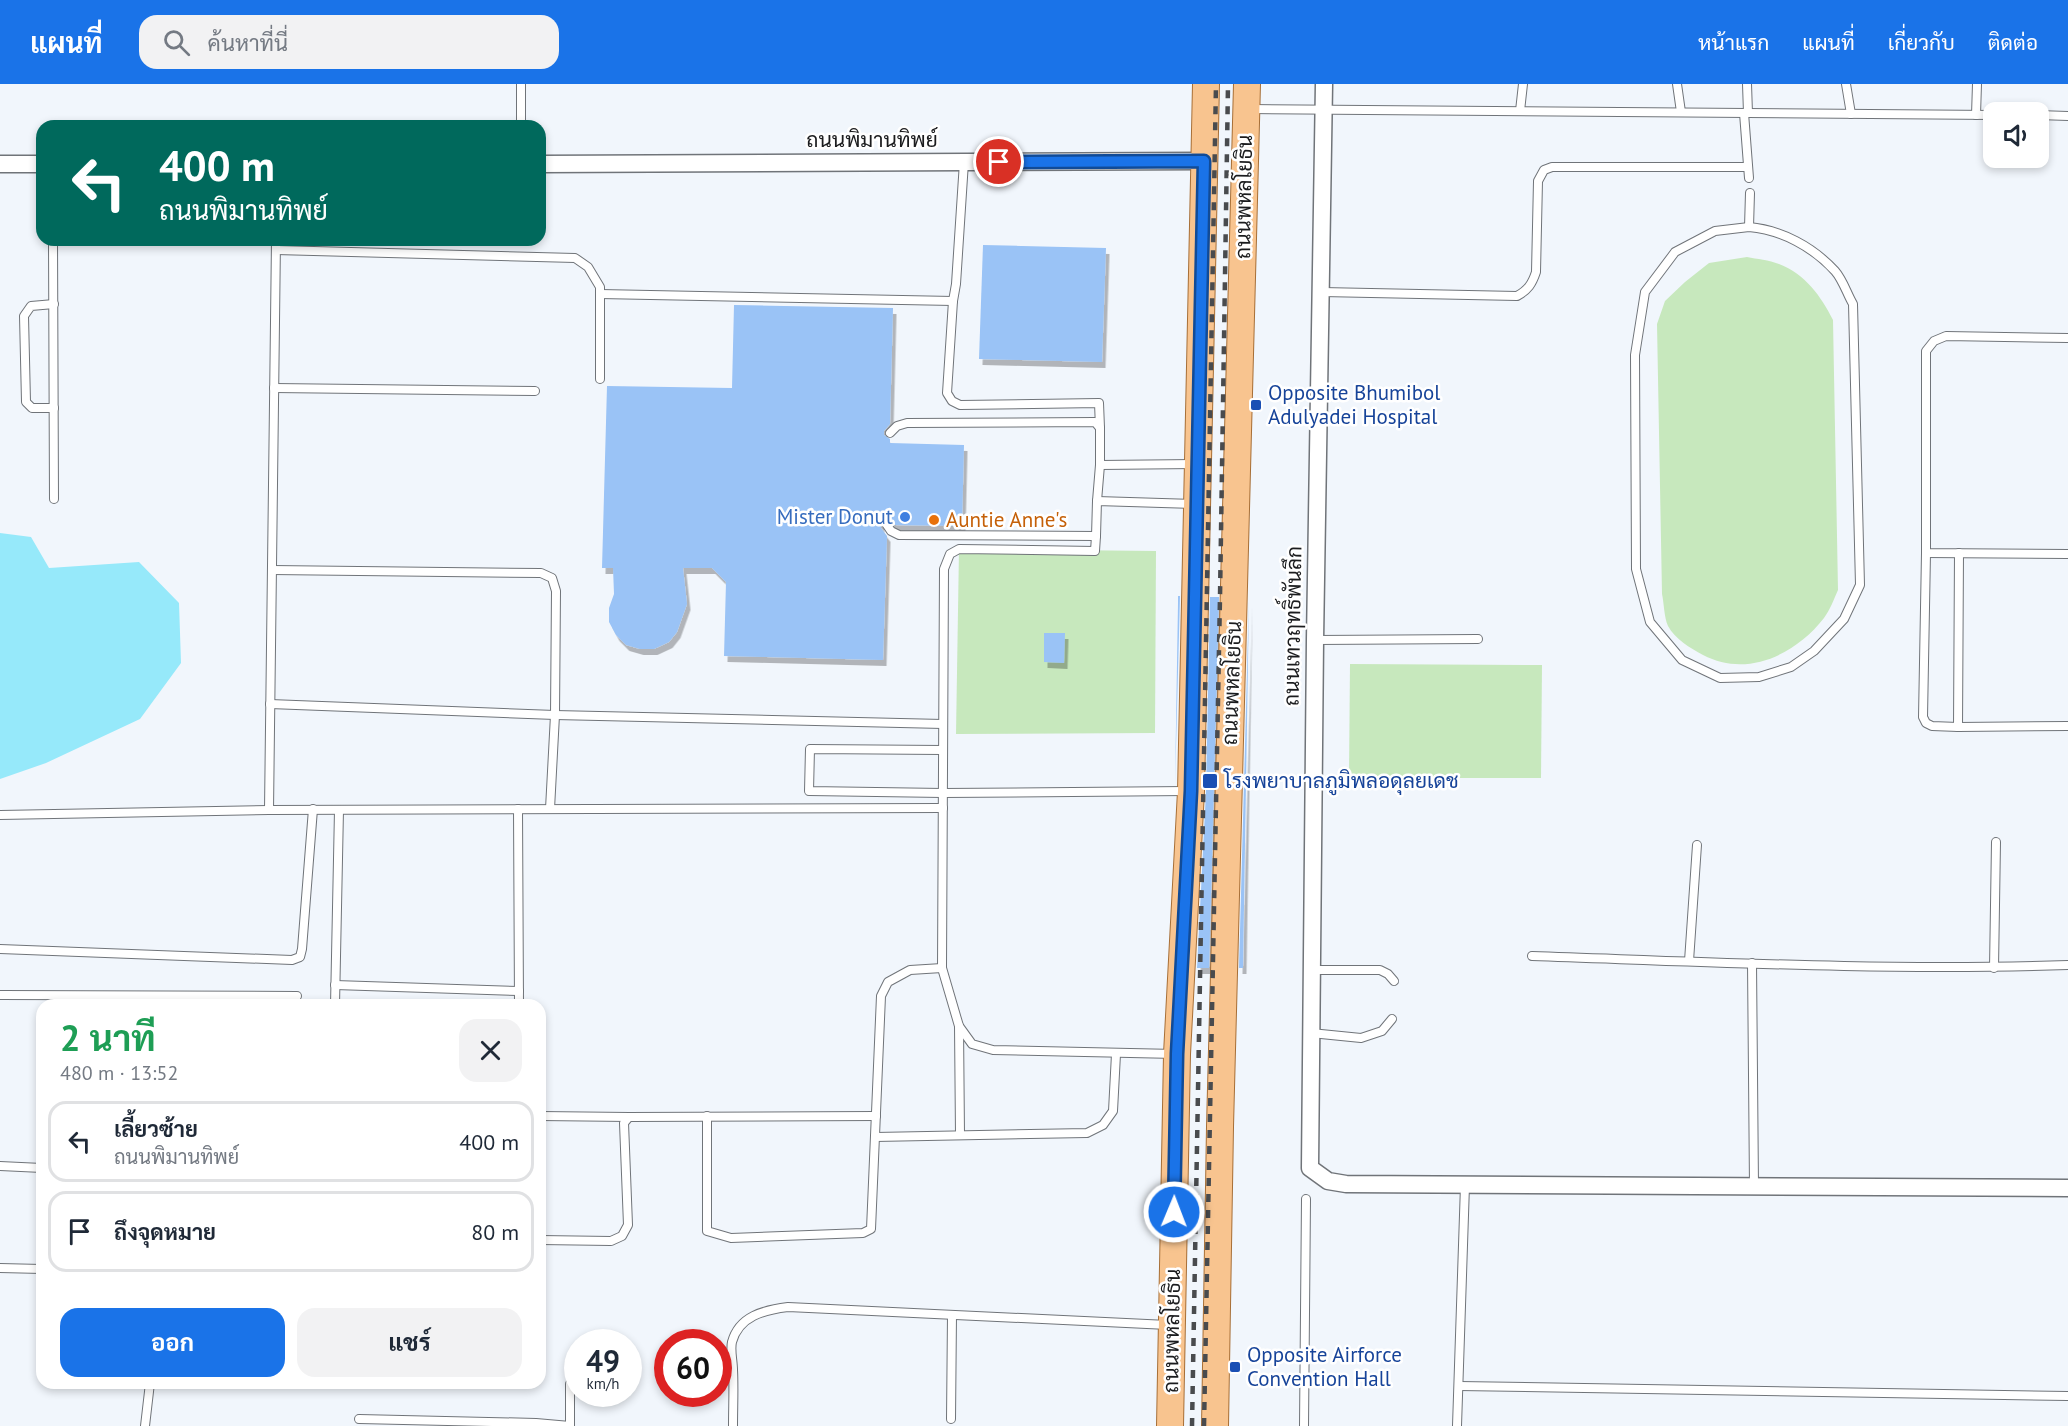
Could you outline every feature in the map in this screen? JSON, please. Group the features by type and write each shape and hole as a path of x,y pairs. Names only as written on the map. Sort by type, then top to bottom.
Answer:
{"main road":[{"path":"1206,96 1246,96"},
{"name":"ถนนพหลโยธิน","path":"1170,1426 1177,1054 1191,791 1206,96"},
{"name":"ถนนพหลโยธิน","path":"1215,1426 1220,1127 1246,96"},
{"path":"1197,504 1237,504"}],"street":[{"name":"ถนนเทวฤทธิ์พันลึก","path":"1324,84 1315,640 1310,1168 1328,1181 1346,1184 1465,1185"},
{"name":"ถนนพิมานทิพย์","path":"546,164 1204,161"},
{"path":"0,164 36,164"},
{"path":"1465,1185 2068,1188"}],"lane":[{"path":"521,84 522,120"},
{"path":"1520,111 1523,84"},
{"path":"1677,84 1681,112"},
{"path":"1747,84 1749,178"},
{"path":"1846,84 1851,114"},
{"path":"1976,115 1977,84"},
{"path":"1246,96 1324,110 1983,115"},
{"path":"2049,115 2068,116"},
{"path":"960,1135 959,1026 942,968 944,569 950,554 959,549 1095,551 1100,465 1099,403 960,405 952,401 947,393 964,162"},
{"path":"1322,292 1517,296 1533,283 1536,272 1538,181 1544,170 1552,167 1748,167"},
{"path":"1749,227 1750,193"},
{"path":"1749,227 1766,228 1804,244 1836,272 1853,304 1860,585 1844,619 1814,651 1791,667 1759,677 1720,678 1682,660 1650,622 1636,569 1635,355 1645,292 1676,252 1715,231 1749,227"},
{"path":"53,246 54,499"},
{"path":"268,810 276,246"},
{"path":"276,250 575,258 588,267 600,287 600,379"},
{"path":"600,294 953,301"},
{"path":"54,304 31,306 24,316 26,402 32,408 54,408"},
{"path":"2068,338 1946,336 1934,341 1926,351 1923,717 1926,723 1932,726 2068,726"},
{"path":"274,388 535,391"},
{"path":"890,433 897,426 907,423 1095,422 1100,428"},
{"path":"1100,465 1198,464"},
{"path":"1098,501 1197,504"},
{"path":"887,525 891,531 899,535 1096,536"},
{"path":"1926,553 2068,554"},
{"path":"1958,727 1959,553"},
{"path":"272,570 541,573 552,578 556,591 555,715 550,808"},
{"path":"1315,640 1478,639"},
{"path":"270,704 555,715 943,724"},
{"path":"943,750 810,749 809,791 943,793 1191,791"},
{"path":"518,808 519,999"},
{"path":"0,815 313,809 943,808"},
{"path":"0,949 292,960 300,957 313,809"},
{"path":"336,999 339,810"},
{"path":"1994,968 1996,842"},
{"path":"1689,961 1697,845"},
{"path":"1532,956 1994,968 2068,965"},
{"path":"1752,963 1754,1186"},
{"path":"707,1116 707,1231 731,1238 863,1233 871,1229 881,996 888,982 910,970 942,968"},
{"path":"1313,970 1380,970 1394,981"},
{"path":"335,985 519,991"},
{"path":"0,995 297,996"},
{"path":"1311,1033 1361,1038 1382,1031 1392,1019"},
{"path":"959,1026 972,1044 993,1050 1177,1054"},
{"path":"875,1137 1087,1133 1103,1125 1113,1111 1116,1054"},
{"path":"546,1116 876,1116"},
{"path":"546,1240 611,1241 622,1236 628,1225 624,1123 629,1117"},
{"path":"0,1166 36,1168"},
{"path":"1457,1426 1465,1185"},
{"path":"1304,1426 1306,1199"},
{"path":"0,1268 36,1269"},
{"path":"733,1426 731,1343 739,1329 753,1315 767,1309 788,1307 1172,1325"},
{"path":"951,1419 952,1315"},
{"path":"1459,1386 2068,1396"},
{"path":"145,1426 149,1389"},
{"path":"359,1419 536,1423 570,1426 570,1407"}],"green space":[{"path":"1747,257 1775,263 1797,274 1817,294 1833,320 1838,590 1824,618 1799,643 1769,659 1736,664 1720,662 1688,646 1671,631 1666,618 1662,594 1657,324 1665,301 1709,263"},
{"path":"959,549 1156,551 1155,733 956,734"},
{"path":"1350,664 1542,665 1541,778 1349,778"}],"water":[{"path":"0,533 31,537 49,568 139,562 179,603 181,663 140,719 46,763 0,779"}],"building":[{"path":"983,245 1106,248 1102,362 979,359"},
{"path":"734,305 893,308 890,424 884,431 884,435 890,439 890,443 964,445 962,526 894,525 887,519 881,523 881,528 887,536 883,660 724,656 726,582 712,568 683,568 687,604 677,632 669,642 654,649 640,649 626,645 616,635 609,622 609,608 614,594 613,568 602,568 607,386 732,388"},
{"path":"1178,596 1180,596 1175,785 1178,603"},
{"path":"1210,597 1219,597 1209,968 1197,968 1206,792"},
{"path":"1249,599 1243,968 1239,968"},
{"path":"1044,633 1065,633 1064,663 1044,662"}],"railway":[{"path":"1192,1426 1216,84"},
{"path":"1204,1426 1228,84"}],"place":[{"name":"Opposite Bhumibol Adulyadei Hospital","path":"1256,405"},
{"name":"Mister Donut","path":"905,517"},
{"name":"Auntie Anne's","path":"934,520"},
{"name":"โรงพยาบาลภูมิพลอดุลยเดช","path":"1210,781"},
{"name":"Opposite Airforce Convention Hall","path":"1235,1367"}],"route":[{"path":"999,162 1204,161 1191,791 1177,1054 1174,1212"}]}
